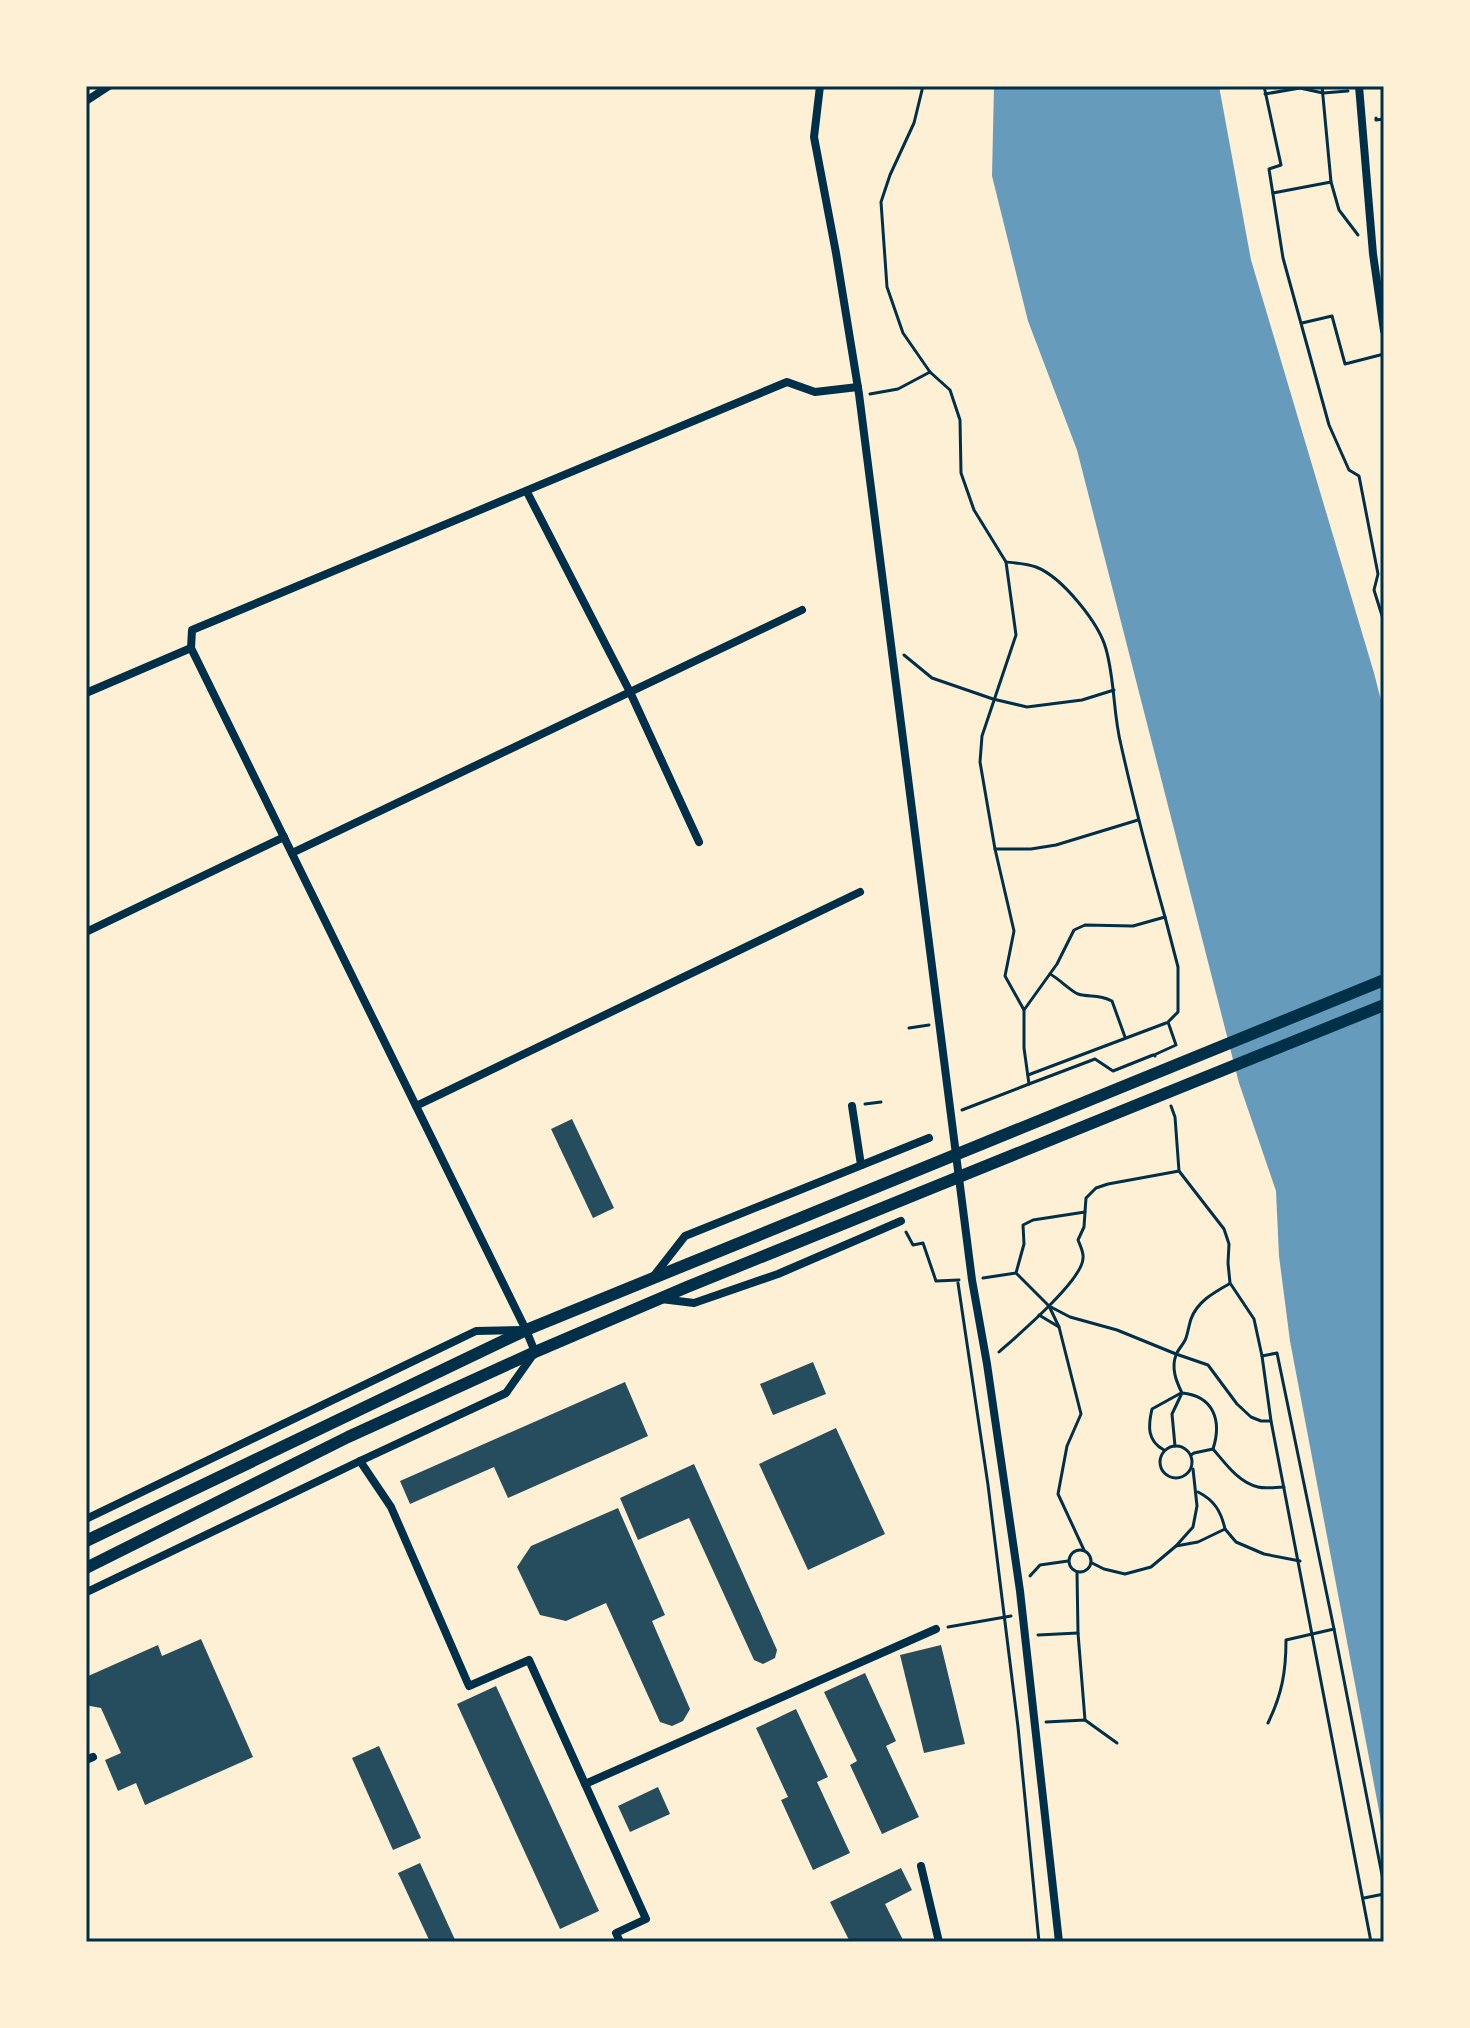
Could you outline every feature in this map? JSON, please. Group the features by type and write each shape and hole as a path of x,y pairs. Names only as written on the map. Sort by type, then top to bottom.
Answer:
{"main road":[{"path":"86,1541 526,1330 1384,980"},
{"path":"86,1568 348,1437 535,1352 687,1287 1384,1005"}],"street":[{"path":"86,101 109,86"},
{"path":"820,86 814,137 858,390 972,1280 1020,1591 1059,1942"},
{"path":"1359,88 1373,254 1384,331"},
{"path":"86,1590 506,1393 535,1352 191,648 192,630 787,382 815,392 858,390"},
{"path":"527,492 630,692 699,842"},
{"path":"292,853 802,610"},
{"path":"86,693 191,648"},
{"path":"86,932 284,837"},
{"path":"416,1106 860,892"},
{"path":"852,1106 861,1165"},
{"path":"653,1277 685,1236 929,1138"},
{"path":"661,1299 694,1303 778,1274 901,1221"},
{"path":"86,1519 476,1331 526,1330"},
{"path":"360,1461 391,1507 469,1686 529,1660 646,1919 616,1933 620,1942"},
{"path":"585,1784 936,1629"},
{"path":"921,1866 939,1942"}],"path":[{"path":"923,86 914,123 881,202 887,287 903,333 930,372 950,390 960,420 961,473 974,510 1006,562 1016,635 982,736 980,762 995,849 1014,931 1005,976 1024,1010 1024,1048 1029,1084"},
{"path":"1264,86 1281,165 1269,169 1283,258 1329,425 1349,470 1359,476 1378,574 1374,590 1384,622"},
{"path":"1322,86 1331,182 1339,210 1373,254"},
{"path":"1265,94 1300,88 1323,93 1359,88"},
{"path":"1273,193 1331,182"},
{"path":"1302,323 1332,316 1345,364 1384,354"},
{"path":"858,390 866,395 898,389 930,372"},
{"path":"1006,562 1036,567 1056,579 1083,608 1105,646 1114,690 1115,719 1138,820 1178,967 1178,1012 1168,1022 1028,1075"},
{"path":"891,643 932,678 1027,707 1082,700 1114,690"},
{"path":"995,849 1056,845 1138,820"},
{"path":"1024,1010 1050,974 1074,930 1085,925 1133,926 1165,917"},
{"path":"1050,974 1076,994 1101,995 1112,1001 1125,1038"},
{"path":"951,1114 1095,1059 1113,1071 1154,1055 1176,1045 1168,1022"},
{"path":"909,1028 940,1023"},
{"path":"1095,1050 1102,1064"},
{"path":"1154,1055 1159,1067"},
{"path":"852,1106 881,1102"},
{"path":"1171,1105 1175,1117 1179,1171 1224,1229 1229,1244 1230,1283 1254,1319 1371,1942"},
{"path":"987,1364 1049,1306 1079,1272 1084,1257 1078,1240 1084,1227 1086,1198 1096,1188 1108,1184 1179,1171"},
{"path":"1016,1273 1024,1244 1023,1225 1033,1220 1085,1212"},
{"path":"901,1221 913,1245 923,1243 936,1281 972,1280 1016,1273"},
{"path":"1016,1273 1049,1306 1070,1317 1117,1330 1208,1365 1237,1404 1251,1417 1271,1421"},
{"path":"958,1280 988,1485 1018,1727 1039,1942"},
{"path":"1175,1446 1172,1414 1182,1393 1174,1366 1176,1354 1185,1341 1200,1303 1230,1283"},
{"path":"1049,1306 1059,1327 1081,1414 1067,1446 1058,1494 1092,1563 1125,1574 1151,1567 1176,1546 1193,1527 1197,1506 1191,1455 1185,1448 1175,1446 1164,1450 1159,1460 1162,1471 1170,1478 1181,1478 1192,1466"},
{"path":"1039,1315 1059,1327"},
{"path":"1262,1356 1277,1353 1384,1885"},
{"path":"1164,1450 1155,1445 1150,1435 1152,1409 1182,1393 1207,1404 1214,1412 1217,1437 1213,1449"},
{"path":"1191,1455 1213,1449"},
{"path":"1213,1449 1246,1483 1260,1488 1284,1487"},
{"path":"1197,1492 1216,1505 1225,1529 1236,1542 1264,1554 1300,1561"},
{"path":"1176,1546 1198,1542 1225,1529"},
{"path":"1084,1550 1073,1551 1068,1561 1071,1568 1085,1572 1092,1563"},
{"path":"1020,1591 1040,1565 1068,1561"},
{"path":"1077,1572 1085,1720"},
{"path":"936,1629 1022,1613"},
{"path":"1268,1723 1286,1667 1286,1640 1334,1629"},
{"path":"1025,1631 1037,1635 1078,1633"},
{"path":"1034,1723 1085,1720 1117,1743"},
{"path":"1363,1898 1384,1894"}],"water":[{"path":"994,86 1219,86 1251,260 1384,712 1384,1837 1290,1341 1279,1256 1276,1191 1239,1083 1077,450 1028,321 992,176"}],"building":[{"path":"572,1119 614,1208 593,1218 551,1129"},
{"path":"813,1362 826,1394 773,1415 760,1384"},
{"path":"625,1382 648,1436 508,1498 494,1467 410,1504 400,1481"},
{"path":"836,1428 885,1534 808,1570 759,1464"},
{"path":"694,1464 777,1650 775,1658 763,1664 754,1660 689,1518 638,1540 620,1498"},
{"path":"618,1508 665,1615 652,1621 690,1709 683,1721 672,1726 660,1722 606,1603 566,1621 540,1615 517,1567 531,1546"},
{"path":"201,1639 253,1757 145,1805 136,1783 118,1791 105,1760 121,1753 101,1708 86,1704 86,1677 158,1645 162,1656"},
{"path":"941,1645 965,1744 924,1753 900,1655"},
{"path":"865,1673 896,1741 886,1746 919,1817 882,1834 850,1765 857,1761 824,1692"},
{"path":"496,1686 599,1911 560,1929 457,1704"},
{"path":"796,1709 828,1777 817,1782 850,1853 813,1870 781,1800 788,1797 756,1728"},
{"path":"379,1746 421,1838 393,1850 352,1758"},
{"path":"658,1787 670,1814 630,1832 618,1806"},
{"path":"420,1863 456,1942 430,1942 398,1873"},
{"path":"901,1868 912,1890 885,1904 904,1942 850,1942 830,1902"}]}
